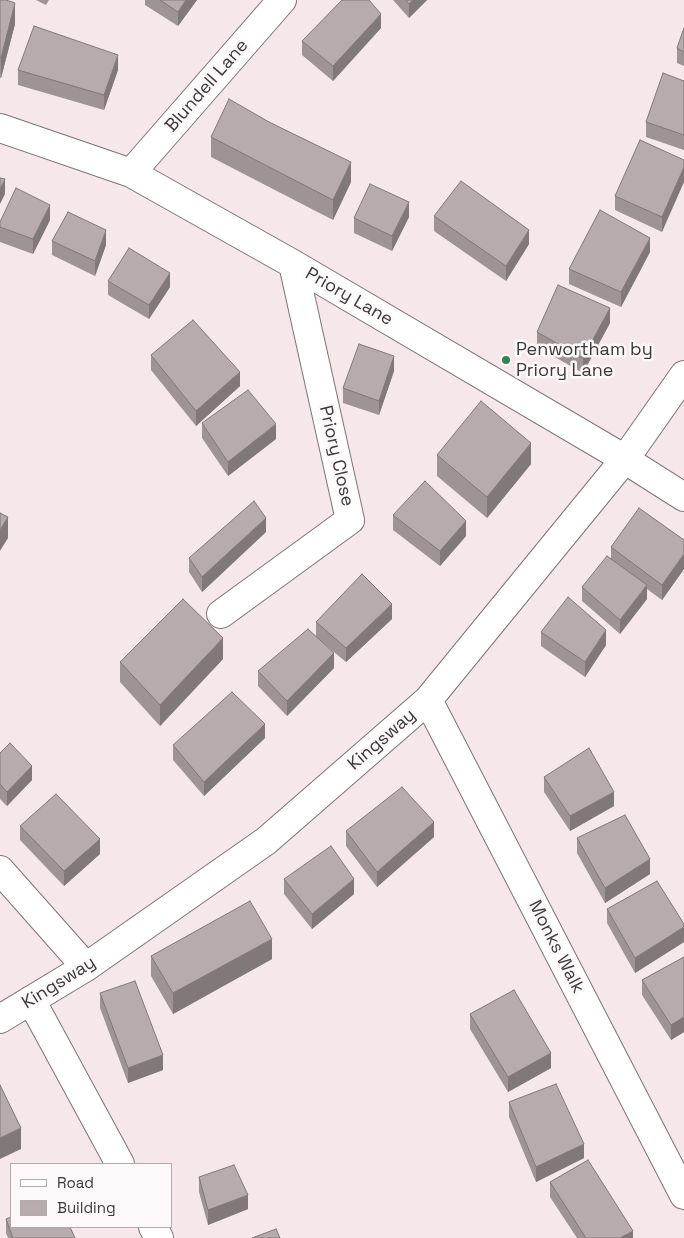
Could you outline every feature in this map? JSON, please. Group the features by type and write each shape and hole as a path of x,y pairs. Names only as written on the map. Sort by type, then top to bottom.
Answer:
{"street":[{"name":"Blundell Lane","path":"131,173 282,0"},
{"name":"Priory Lane","path":"0,128 131,173 293,264 625,459 684,497"},
{"name":"Priory Close","path":"221,614 350,520 293,264"},
{"name":"Kingsway","path":"0,1020 86,967 266,840 428,700 625,459 684,375"},
{"name":"Monks Walk","path":"428,700 684,1195"},
{"path":"0,870 86,967"},
{"path":"32,1000 119,1163"}],"building":[{"path":"0,0 15,3 1,58 0,57"},
{"path":"160,0 186,0 178,12"},
{"path":"342,0 369,0 381,14 333,66 302,41"},
{"path":"34,26 118,55 104,95 18,70"},
{"path":"684,28 684,52 677,48"},
{"path":"663,73 684,81 684,135 646,122"},
{"path":"229,99 269,122 351,162 333,200 211,137"},
{"path":"640,140 684,160 684,167 662,217 615,196"},
{"path":"0,178 5,179 0,190"},
{"path":"461,181 529,230 506,266 434,216"},
{"path":"370,184 409,202 392,236 354,218"},
{"path":"16,188 50,205 33,239 0,227 0,222"},
{"path":"600,210 650,238 621,292 569,269"},
{"path":"68,212 106,230 95,261 52,241"},
{"path":"129,248 170,273 149,305 108,281"},
{"path":"558,285 610,308 583,358 537,332"},
{"path":"193,320 240,372 196,411 151,355"},
{"path":"359,344 394,356 379,401 343,388"},
{"path":"248,390 276,424 228,462 202,423"},
{"path":"481,401 531,443 487,497 437,455"},
{"path":"425,481 466,521 440,551 393,515"},
{"path":"254,501 266,518 202,577 189,558"},
{"path":"639,508 684,540 684,554 662,585 611,547"},
{"path":"0,513 8,517 0,530"},
{"path":"607,556 647,585 620,620 582,587"},
{"path":"362,574 392,604 346,648 316,622"},
{"path":"568,597 606,630 585,662 541,632"},
{"path":"183,599 223,638 160,705 120,662"},
{"path":"308,629 334,653 287,701 258,671"},
{"path":"232,692 265,724 204,782 173,745"},
{"path":"10,743 32,766 7,792 0,784 0,753"},
{"path":"589,748 614,792 570,816 544,777"},
{"path":"402,787 434,822 377,872 346,831"},
{"path":"56,794 100,839 64,871 20,826"},
{"path":"625,815 650,859 605,888 577,838"},
{"path":"331,846 354,879 312,914 284,879"},
{"path":"657,881 684,924 684,927 635,958 607,909"},
{"path":"250,901 272,939 173,993 151,956"},
{"path":"684,957 684,1017 671,1025 642,980"},
{"path":"135,981 163,1055 128,1068 100,993"},
{"path":"514,990 551,1053 508,1077 470,1014"},
{"path":"556,1084 584,1144 536,1167 509,1102"},
{"path":"0,1085 21,1128 0,1138"},
{"path":"588,1160 633,1231 620,1238 586,1238 550,1182"},
{"path":"234,1165 248,1195 208,1210 199,1177"},
{"path":"10,1217 10,1228 70,1228 75,1238 13,1238 6,1219"},
{"path":"276,1229 280,1238 252,1238"}],"place":[{"name":"Penwortham by Priory Lane","path":"506,360"}]}
